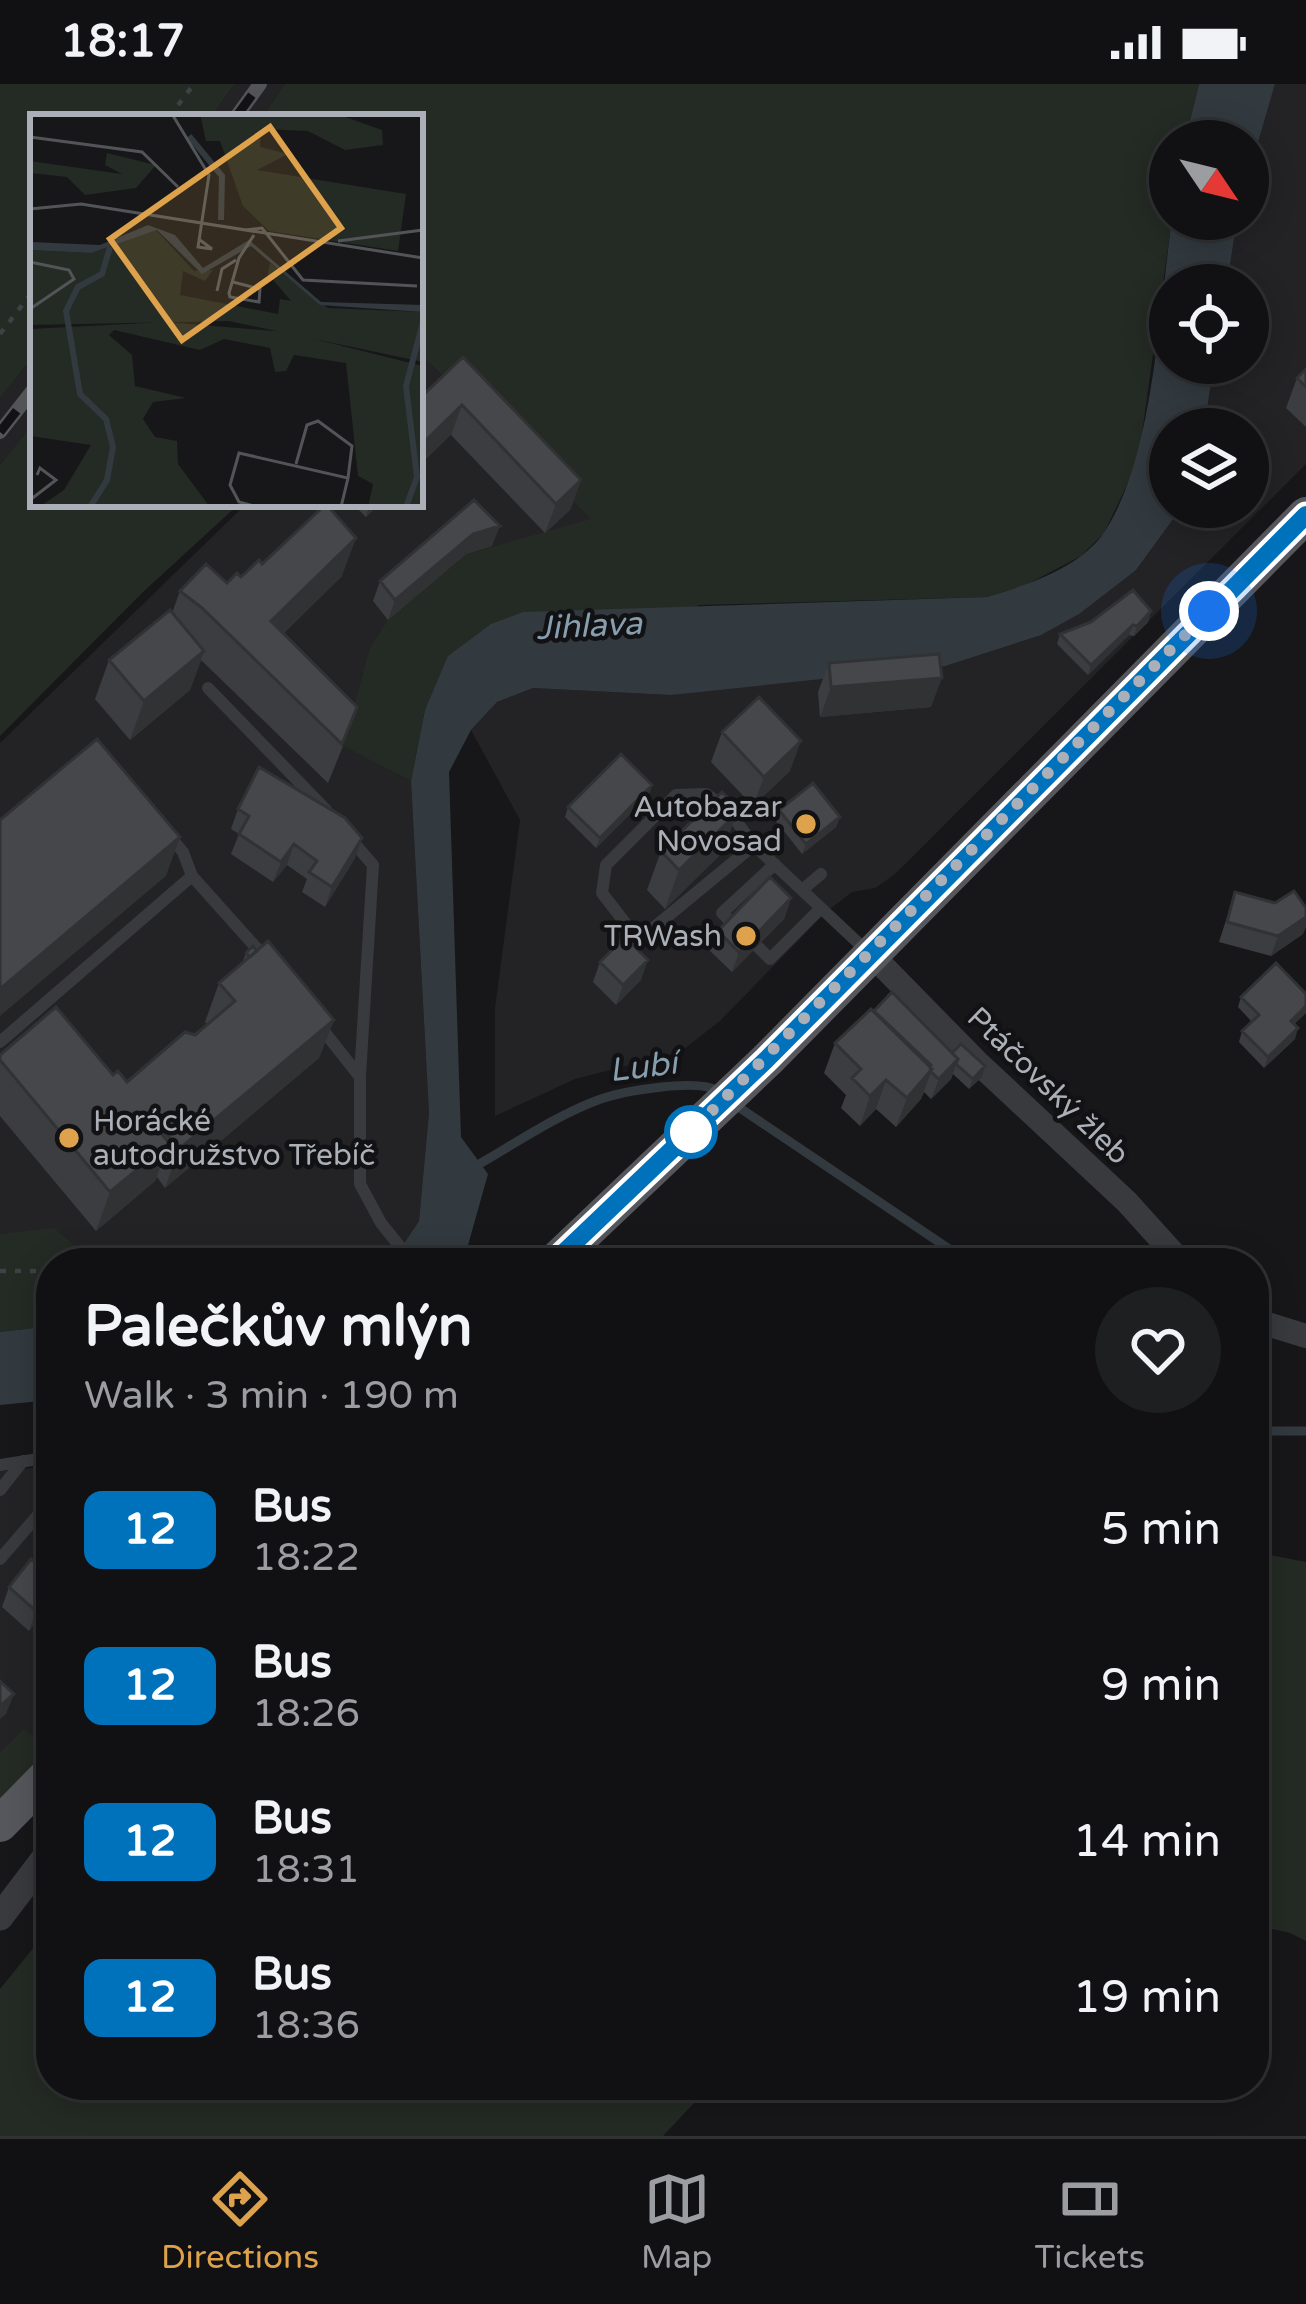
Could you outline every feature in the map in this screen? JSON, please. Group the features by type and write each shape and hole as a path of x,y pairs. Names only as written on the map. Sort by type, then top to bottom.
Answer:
{"main road":[{"path":"571,1248 766,1060 1306,515"},
{"path":"0,1824 36,1787"}],"street":[{"name":"Ptáčovský žleb","path":"871,954 1168,1248"},
{"path":"1269,1325 1306,1336"},
{"path":"0,1918 36,1870"}],"lane":[{"path":"208,688 373,865 360,1077 360,1184 401,1248"},
{"path":"754,845 651,930 633,933 602,893 606,866 676,795 706,794 727,809 754,845 871,954"},
{"path":"153,817 183,852 192,876 283,980"},
{"path":"735,926 722,914 775,864"},
{"path":"802,890 820,874"},
{"path":"0,1042 192,876"},
{"path":"757,946 770,959 821,908"},
{"path":"309,1012 360,1077"},
{"path":"0,1465 36,1459"},
{"path":"0,1490 24,1461"},
{"path":"0,1559 36,1517"}],"path":[{"path":"171,114 194,84"},
{"path":"0,334 30,295"},
{"path":"0,1271 36,1271"}],"shaded area":[{"path":"0,84 235,84 213,114 30,114 30,361 0,398"},
{"path":"235,84 285,84 264,114 213,114"},
{"path":"285,84 1199,84 1190,120 1149,120 1149,240 1169,240 1166,264 1149,264 1149,383 1138,462 1104,533 1081,556 1024,586 987,597 700,605 425,710 411,781 343,746 370,648 388,620 466,554 591,519 423,357 423,114 264,114"},
{"path":"1275,84 1306,84 1306,464 1269,501 1269,408 1207,408 1211,384 1269,384 1269,264 1230,264 1234,240 1269,240 1269,120 1265,120"},
{"path":"423,357 592,520 466,554 343,745 411,781 429,1113 419,1221 401,1248 77,1248 0,1234 0,743 243,507 423,507"},
{"path":"30,361 30,427 0,465 0,398"},
{"path":"30,427 30,507 236,507 142,593 0,736 0,465"},
{"path":"1167,528 1242,528 894,875 875,888 852,892 826,912 720,1021 680,1052 575,1079 495,1116 495,1008 520,820 471,730 497,702 533,688 671,695 1136,570"},
{"path":"54,1228 77,1248 36,1248 36,1328 0,1332 0,1234"},
{"path":"36,1467 36,1738 22,1730 0,1752 0,1471"},
{"path":"1269,1555 1306,1562 1306,1941 1269,1928"},
{"path":"23,1729 36,1737 36,1764 0,1801 0,1752"},
{"path":"36,1945 36,2100 697,2100 663,2136 0,2136 0,1989"}],"water":[{"path":"1199,84 1275,84 1265,120 1190,120"},
{"path":"1169,240 1234,240 1230,264 1166,264"},
{"name":"Jihlava","path":"1151,384 1211,384 1207,408 1149,408 1149,528 1167,528 1136,570 1079,614 1041,635 945,666 671,695 533,688 497,702 471,730 449,772 461,1137 488,1174 467,1248 401,1248 419,1221 429,1113 411,781 425,710 448,656 491,624 523,612 987,597 1036,581 1082,555 1105,531 1121,500"},
{"path":"36,1328 36,1401 0,1405 0,1332"}],"building":[{"path":"463,357 581,480 556,504 462,405 423,443 423,395"},
{"path":"474,500 500,526 473,534 395,600 380,581"},
{"path":"323,507 329,507 356,538 271,621 357,707 342,744 180,591 206,564 227,583 259,560 262,564"},
{"path":"1133,590 1151,611 1091,665 1060,634 1091,622"},
{"path":"170,610 204,651 144,701 109,660"},
{"path":"939,654 942,678 831,687 829,663"},
{"path":"759,697 801,741 764,777 722,732"},
{"path":"97,739 180,837 0,989 0,820"},
{"path":"621,754 652,785 600,838 568,807"},
{"path":"259,767 345,818 362,838 332,887 309,872 317,861 294,844 281,862 239,834 249,816 238,809"},
{"name":"Autobazar Novosad","path":"813,783 840,817 806,844 779,810"},
{"path":"722,792 737,813 679,870 661,851"},
{"path":"770,877 791,898 739,952 718,931"},
{"path":"1294,891 1306,908 1306,917 1278,936 1227,922 1235,892 1275,903"},
{"path":"625,937 648,960 623,985 600,962"},
{"path":"268,941 334,1020 179,1149 154,1119 169,1143 110,1192 0,1055 56,1007 113,1075 118,1071 127,1082 185,1032 195,1035 235,1001 219,983"},
{"path":"1276,963 1306,994 1306,1006 1291,1021 1298,1028 1268,1057 1242,1031 1259,1015 1241,997"},
{"path":"892,992 958,1059 939,1079 930,1071 931,1065 874,1011"},
{"path":"871,1009 932,1069 907,1098 886,1080 870,1096 852,1078 861,1069 835,1043"},
{"path":"961,1044 985,1066 973,1079 956,1064 952,1053"},
{"path":"31,1559 36,1564 36,1611 9,1587"},
{"path":"0,1681 14,1694 0,1706"}],"waterway":[{"name":"Lubí","path":"474,1167 566,1114 609,1096 678,1086 718,1091"},
{"name":"Lubí","path":"731,1102 948,1248"},
{"name":"Lubí","path":"1269,1431 1306,1431"}],"railway":[{"path":"238,114 260,84"},
{"path":"0,432 30,394"}],"bus line":[{"name":"12","path":"569,1248 766,1060 1306,515"}],"place":[{"name":"Autobazar Novosad","path":"806,824"},
{"name":"TRWash","path":"746,936"},
{"name":"Horácké autodružstvo Třebíč","path":"69,1138"}],"route":[{"path":"691,1132 679,1144 1209,611"}]}
